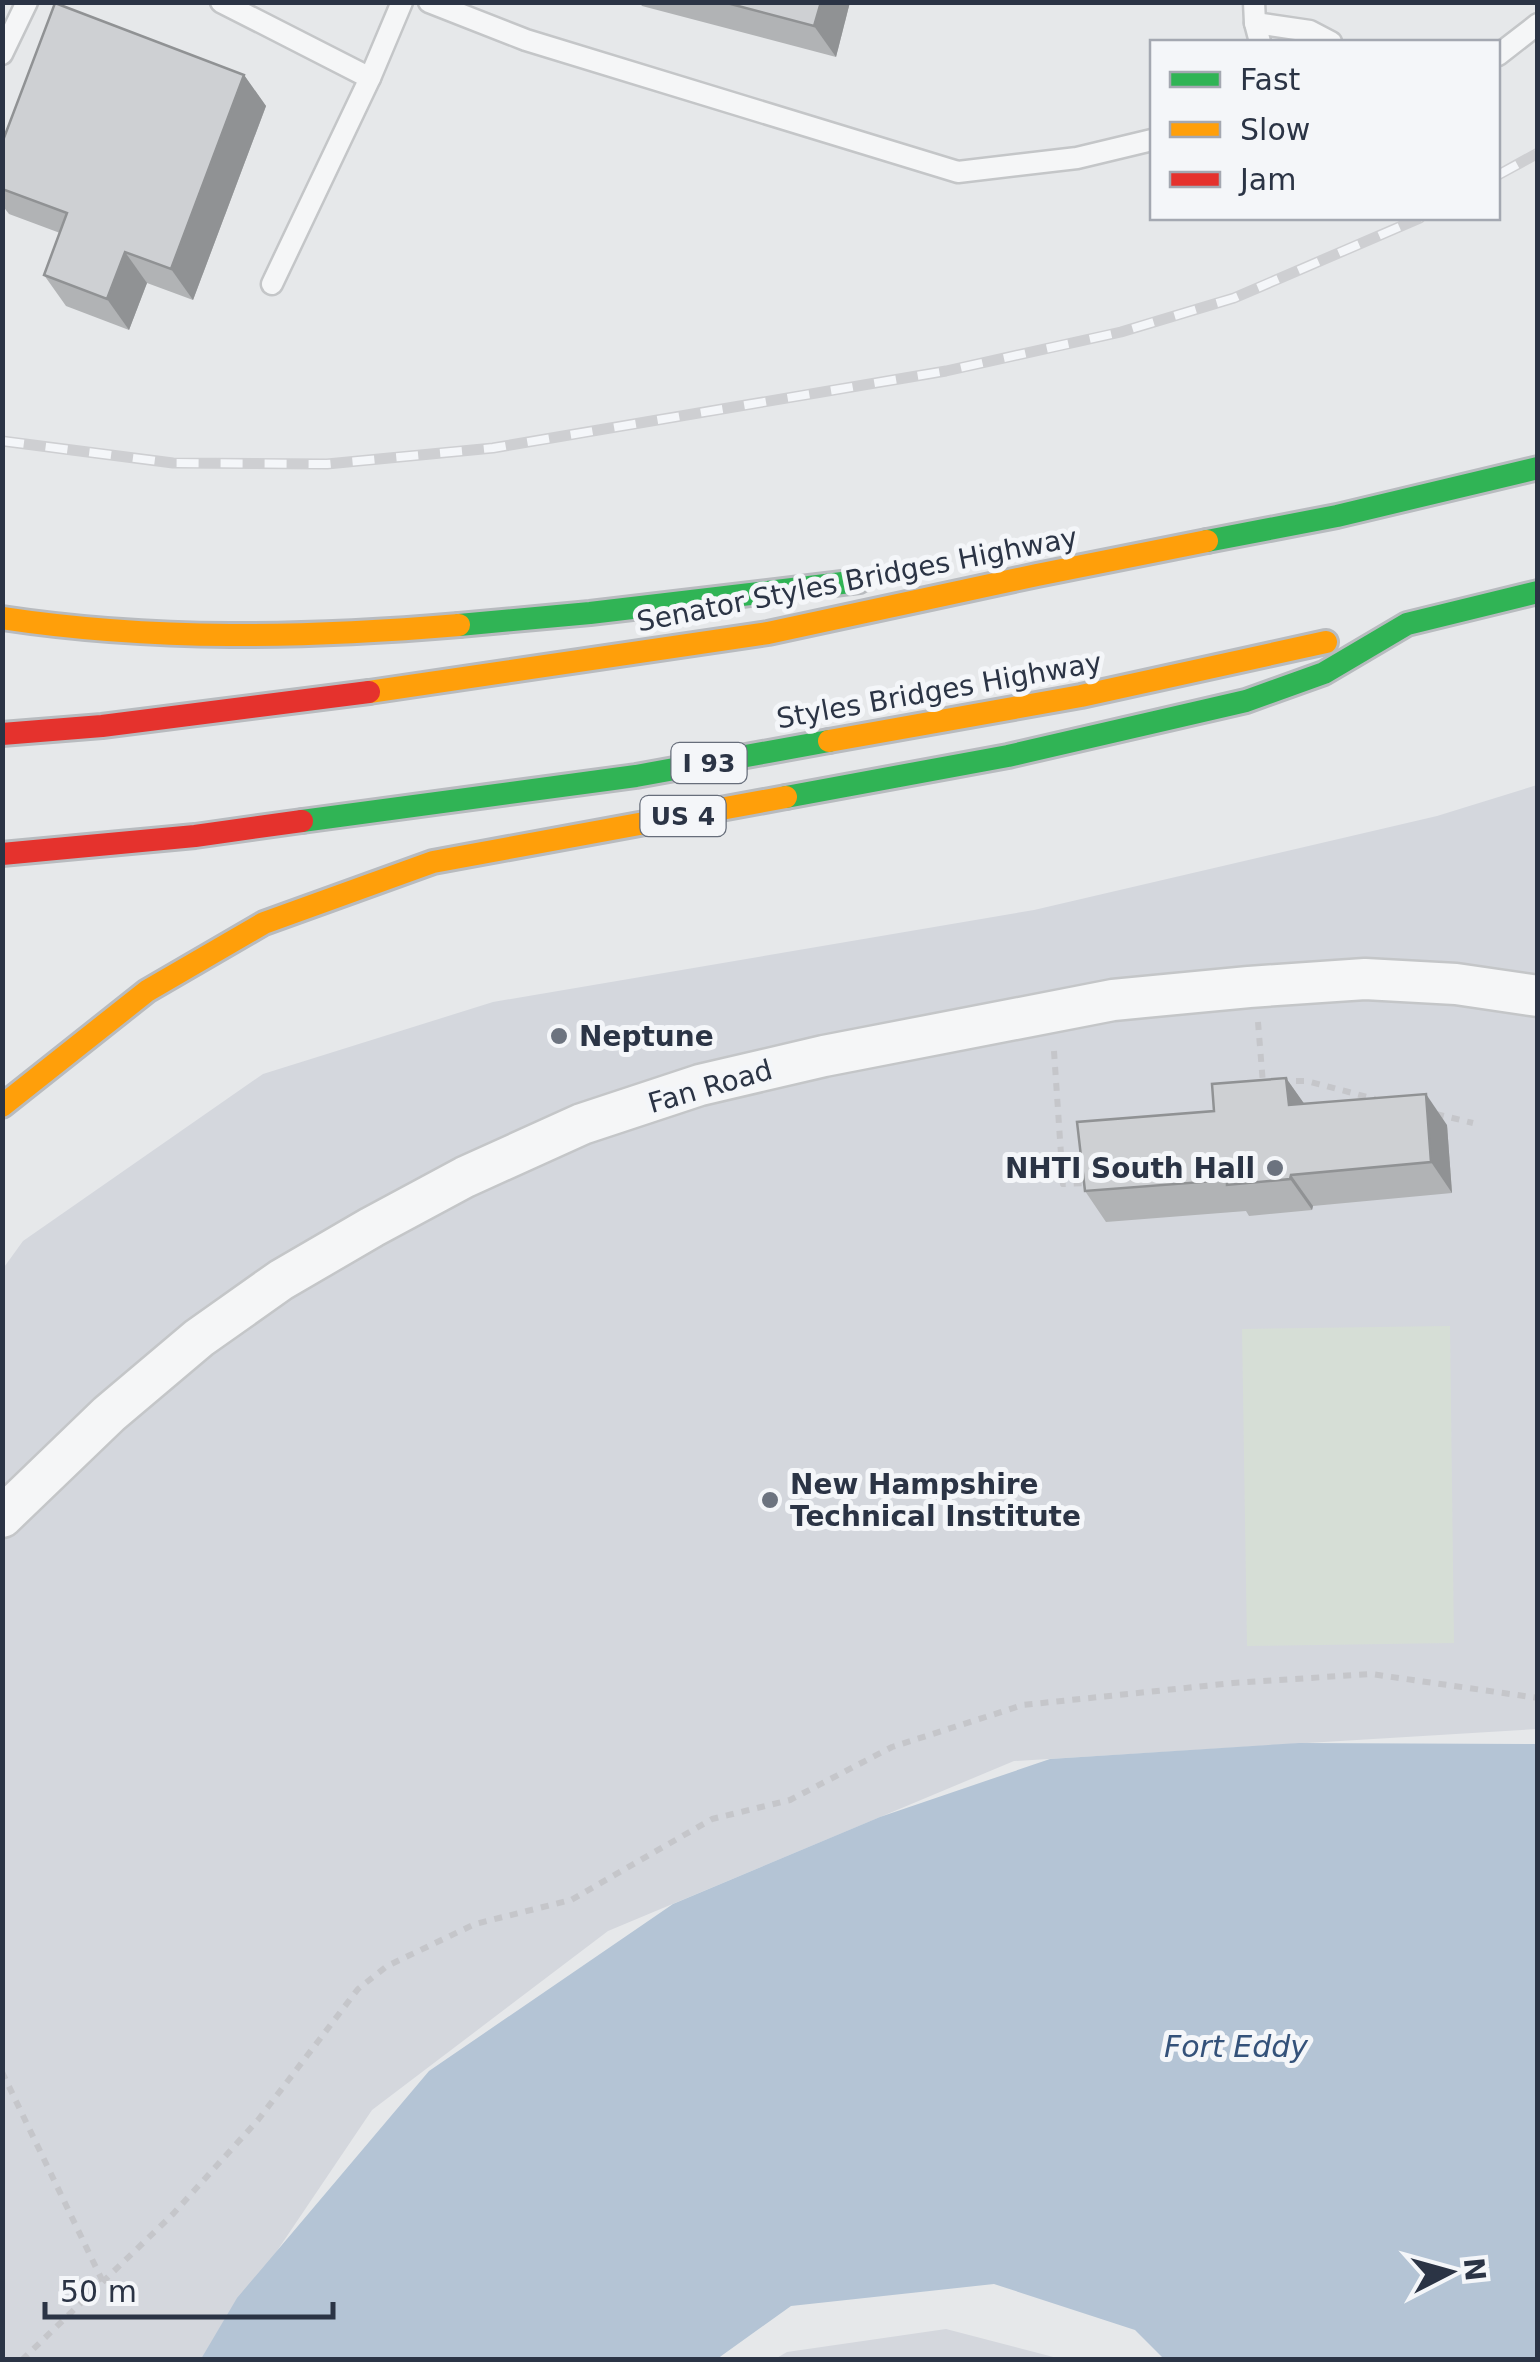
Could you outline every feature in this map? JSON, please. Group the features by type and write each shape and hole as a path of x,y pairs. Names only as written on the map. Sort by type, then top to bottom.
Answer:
{"highway":[{"name":"Senator Styles Bridges Highway","path":"2,734 102,726 392,690 768,633 1337,516 1538,468"},
{"path":"929,576 1037,575"},
{"path":"2,618 141,636 322,636 547,619 874,579"},
{"name":"I 93","path":"1408,624 1538,592"},
{"name":"Styles Bridges Highway","path":"2,854 196,836 636,776 1081,696 1408,624"},
{"name":"US 4","path":"2,1106 147,991 264,923 434,862 1008,756 1246,701 1324,673 1408,624"}],"street":[{"name":"Fan Road","path":"2,1518 139,1388 199,1338 281,1280 465,1177 582,1124 700,1085 824,1056 1113,1000 1365,979 1456,984 1538,996"}],"lane":[{"path":"2,54 27,2"},
{"path":"221,2 370,78"},
{"path":"272,284 402,2"},
{"path":"429,2 526,40 958,172 1078,158 1150,140"},
{"path":"1256,23 1310,31 1327,40"},
{"path":"1500,53 1538,24"}],"path":[{"path":"1258,1020 1264,1097"},
{"path":"1054,1051 1063,1184 1102,1183"},
{"path":"1262,1081 1307,1081 1391,1104"},
{"path":"1424,1112 1473,1124"},
{"path":"22,2360 173,2214 258,2120 358,1989 388,1966 475,1924 571,1900 712,1819 790,1800 892,1747 1023,1705 1232,1683 1370,1674 1538,1698"},
{"path":"2,2072 102,2282"}],"shaded area":[{"name":"New Hampshire Technical Institute","path":"1537,785 1537,1729 1014,1761 608,1931 372,2110 204,2359 3,2360 2,1270 23,1241 263,1074 493,1002 1034,910 1437,816"},
{"path":"1450,1326 1454,1643 1247,1646 1242,1329"},
{"path":"946,2329 1061,2359 775,2359 787,2352"}],"water":[{"name":"Fort Eddy","path":"1299,1743 1537,1744 1537,2359 1164,2359 1135,2330 994,2284 791,2306 717,2359 201,2359 237,2298 429,2071 673,1904 880,1817 1050,1759"}],"building":[{"path":"723,2 821,2 814,26"},
{"path":"55,3 244,75 171,269 125,252 107,299 44,275 67,213 2,189 2,143"},
{"path":"1286,1078 1289,1105 1426,1094 1431,1162 1227,1185 1227,1180 1085,1191 1077,1122 1214,1111 1212,1084"}],"railway":[{"path":"1500,174 1538,153"},
{"path":"2,441 173,463 327,464 493,448 946,371 1121,332 1234,298 1415,220"}],"traffic: fast":[{"path":"1207,541 1337,516 1538,468"},
{"path":"459,625 859,581"},
{"path":"786,797 1008,756 1246,701 1324,673 1407,624 1538,592"},
{"path":"302,821 636,776 829,741"}],"traffic: slow":[{"path":"369,692 768,633 1207,541"},
{"path":"2,618 116,631 230,635 459,625"},
{"path":"829,741 1081,696 1326,642"},
{"path":"2,1106 147,991 264,923 433,862 786,797"}],"traffic: jam":[{"path":"2,734 102,726 369,692"},
{"path":"2,854 195,836 302,821"}],"place":[{"name":"Neptune","path":"559,1036"},
{"name":"NHTI South Hall","path":"1275,1168"},
{"name":"New Hampshire Technical Institute","path":"770,1500"}]}
